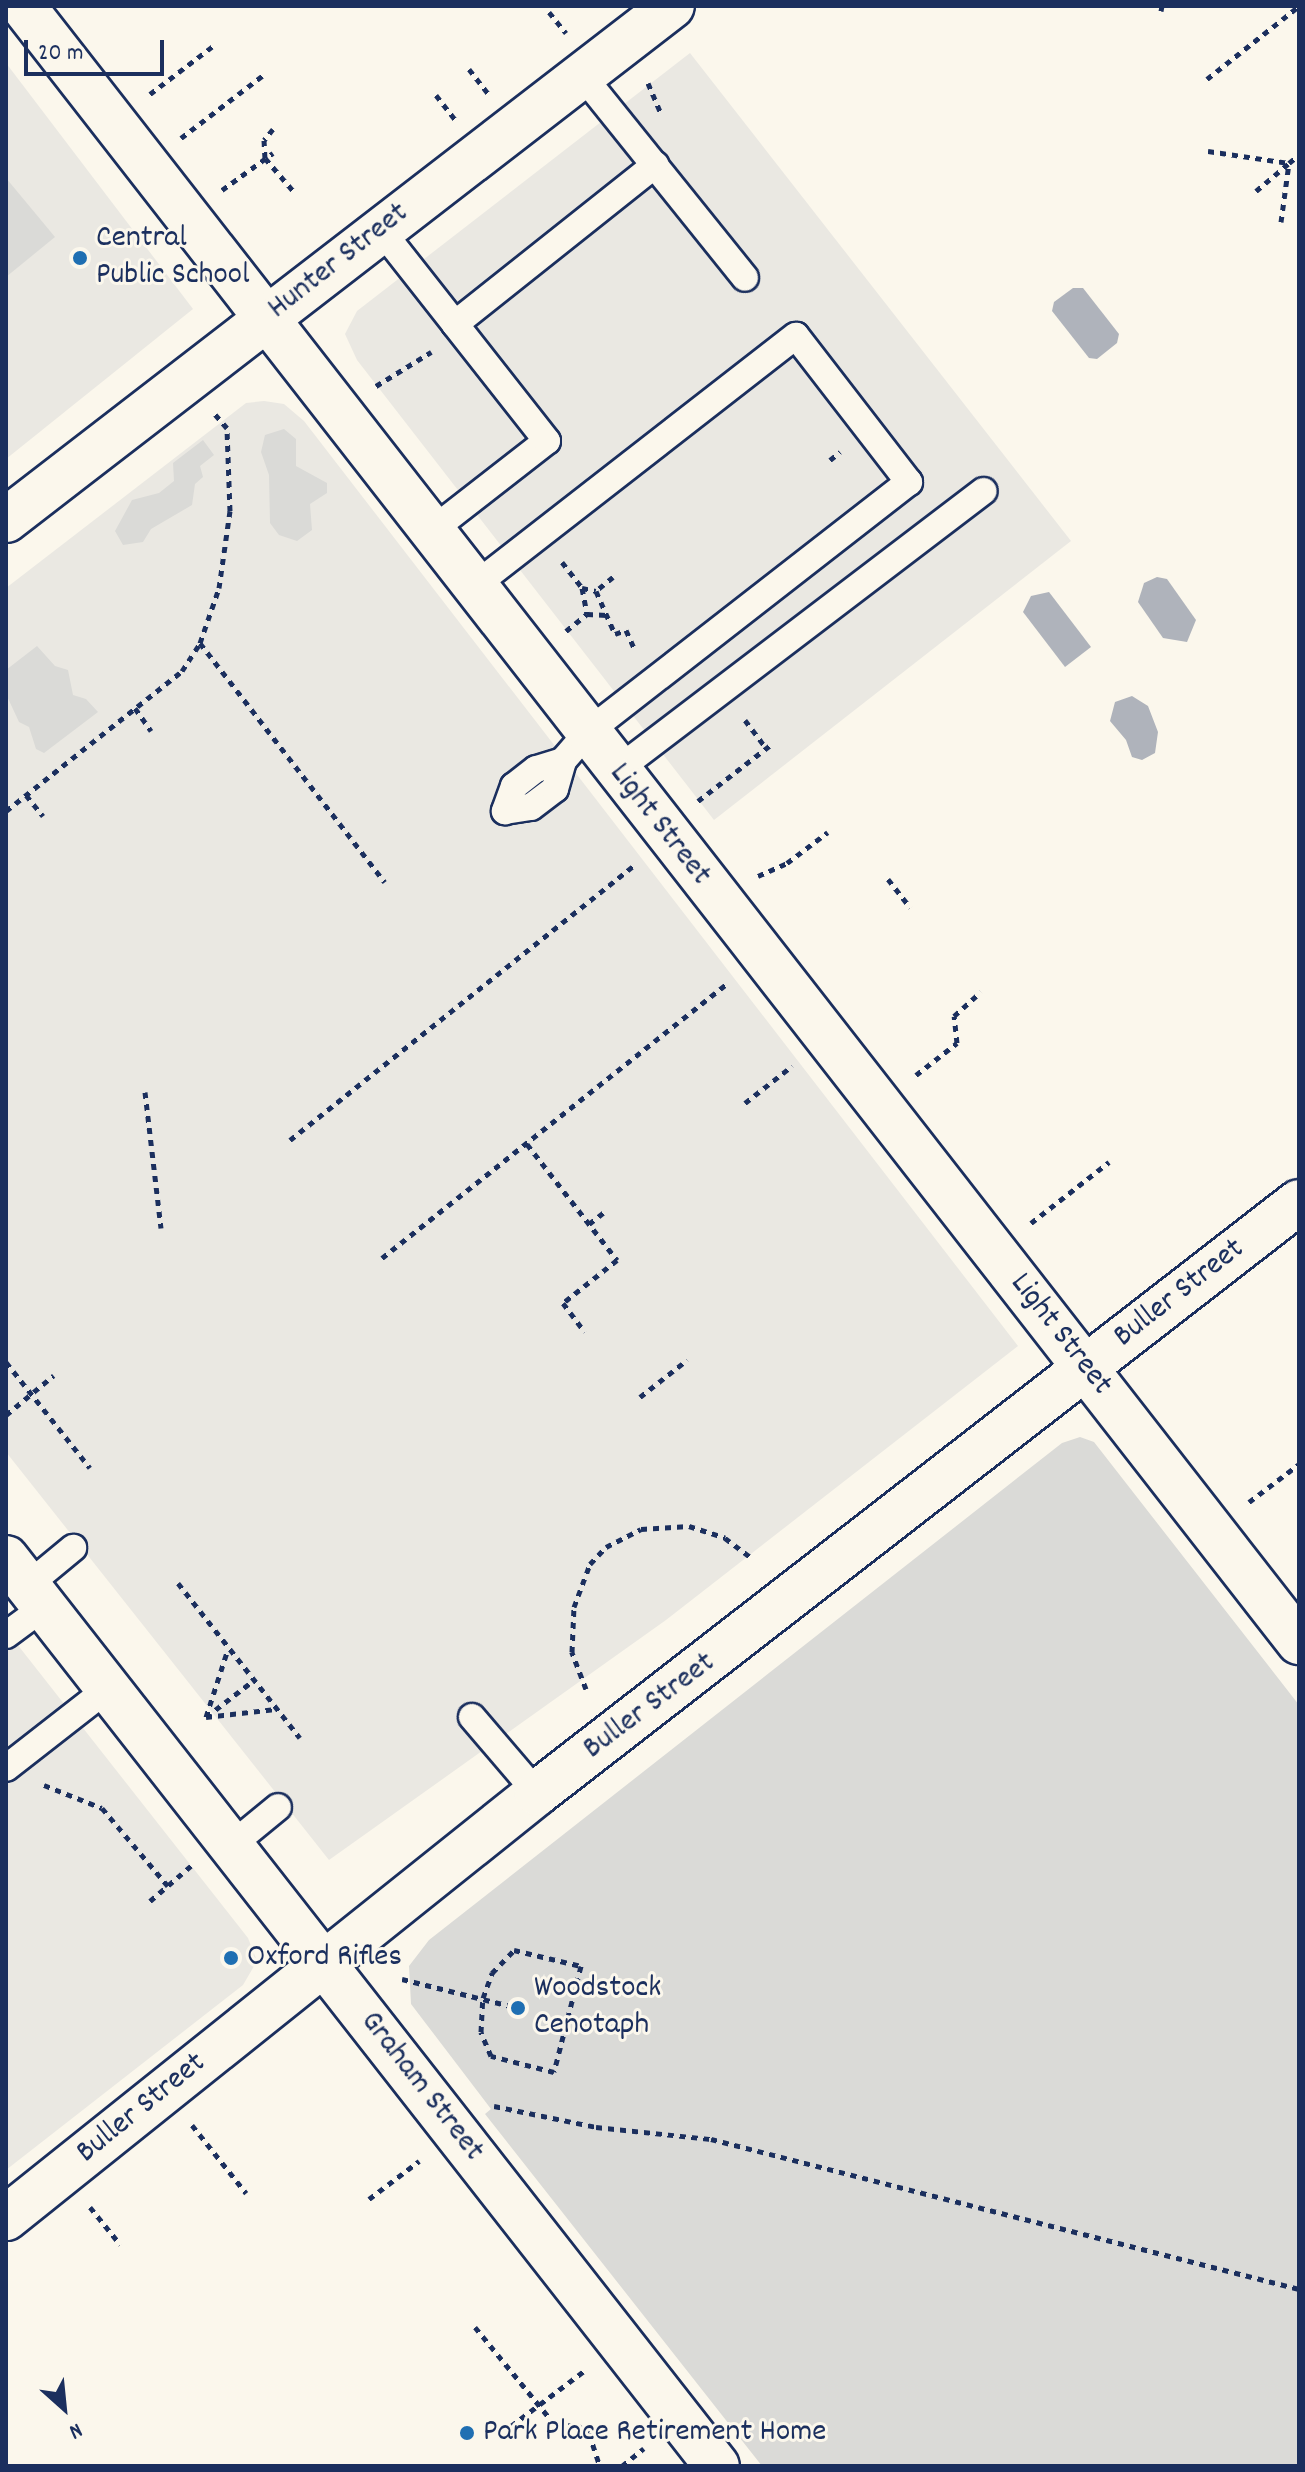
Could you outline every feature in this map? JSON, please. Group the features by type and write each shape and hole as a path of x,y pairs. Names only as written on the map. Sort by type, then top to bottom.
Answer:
{"street":[{"name":"Light Street","path":"23,6 473,587 575,747 616,771 1299,1642"},
{"name":"Hunter Street","path":"6,520 381,230 577,58 672,6"},
{"name":"Buller Street","path":"6,2218 537,1793 1299,1202"},
{"name":"Graham Street","path":"26,1584 107,1689 215,1853 324,1963 717,2466"}],"lane":[{"path":"577,58 655,165 745,278"},
{"path":"461,331 655,165"},
{"path":"381,230 547,441 430,532"},
{"path":"473,587 796,336 909,482 649,684 575,747"},
{"path":"616,771 984,491"},
{"path":"6,1635 26,1584 73,1548"},
{"path":"6,1768 107,1689"},
{"path":"472,1717 537,1793"},
{"path":"215,1853 278,1807"}],"path":[{"path":"1207,79 1299,6"},
{"path":"549,12 577,58"},
{"path":"145,98 213,46"},
{"path":"469,69 495,101"},
{"path":"179,139 266,73"},
{"path":"436,95 462,127"},
{"path":"273,129 264,140 265,158 295,193"},
{"path":"1208,151 1289,163"},
{"path":"219,192 273,153"},
{"path":"1256,191 1299,155"},
{"path":"1281,222 1289,163"},
{"path":"372,389 414,358 461,331"},
{"path":"6,811 182,671 200,643 227,549 231,470 227,428 188,379"},
{"path":"613,577 596,591 615,634 626,630 649,684"},
{"path":"582,588 587,614"},
{"path":"562,634 587,614 607,615"},
{"path":"200,643 385,882"},
{"path":"135,708 151,731"},
{"path":"694,804 773,743"},
{"path":"26,795 43,816"},
{"path":"751,879 787,863 828,832"},
{"path":"290,1140 646,856"},
{"path":"888,879 910,907"},
{"path":"382,1258 740,974"},
{"path":"908,1081 957,1043 954,1016 981,992"},
{"path":"745,1103 802,1058"},
{"path":"145,1092 161,1228"},
{"path":"527,1144 617,1260 563,1303 585,1332"},
{"path":"1024,1229 1109,1162"},
{"path":"589,1224 607,1210"},
{"path":"640,1397 687,1360"},
{"path":"6,1362 90,1468"},
{"path":"6,1415 54,1375"},
{"path":"1239,1509 1299,1464"},
{"path":"586,1689 572,1652 574,1607 590,1564 606,1547 641,1529 689,1526 725,1538 753,1559"},
{"path":"178,1583 300,1738"},
{"path":"206,1717 228,1648"},
{"path":"206,1717 253,1681"},
{"path":"206,1717 277,1709"},
{"path":"33,1781 102,1808 168,1886"},
{"path":"150,1901 215,1853"},
{"path":"514,1950 581,1966 554,2072 491,2056 481,2032 483,1998 492,1973 514,1950"},
{"path":"402,1979 518,2008"},
{"path":"484,2104 596,2127 711,2139 1299,2289"},
{"path":"188,2120 246,2193"},
{"path":"369,2199 426,2156"},
{"path":"85,2201 120,2244"},
{"path":"475,2327 556,2426 577,2425 589,2433 600,2466"},
{"path":"511,2426 591,2365"},
{"path":"622,2466 651,2442"}],"shaded area":[{"path":"690,53 1071,541 714,820 357,360 345,334 357,311"},
{"name":"Central Public School","path":"6,63 193,309 6,459"},
{"path":"6,178 55,237 6,277"},
{"path":"1073,288 1083,288 1119,334 1117,343 1097,359 1089,358 1052,311 1054,302"},
{"path":"264,401 284,404 304,421 1018,1346 666,1620 329,1860 6,1452 6,588 246,403"},
{"path":"284,429 296,439 296,466 327,483 327,493 310,504 312,530 297,541 279,535 270,523 269,475 261,452 265,435"},
{"path":"203,440 214,455 200,466 203,477 195,484 192,505 151,529 143,542 123,545 115,531 132,500 159,493 174,481 173,463"},
{"path":"1157,577 1167,579 1196,620 1187,642 1163,638 1138,602 1144,583"},
{"path":"1049,592 1091,647 1065,667 1023,612 1031,596"},
{"path":"37,646 55,666 68,670 73,695 86,699 98,712 44,753 36,749 29,727 19,722 6,694 6,670"},
{"path":"1132,696 1148,706 1158,732 1155,753 1142,760 1132,757 1126,740 1110,721 1115,702"},
{"path":"1080,1437 1094,1442 1299,1705 1299,2466 762,2466 485,2114 491,2109 411,2004 409,1966 429,1940 1062,1443"},
{"path":"6,1630 248,1938 257,1961 243,1985 6,2170"}],"place":[{"name":"Central Public School","path":"80,258"},
{"name":"Oxford Rifles","path":"231,1958"},
{"name":"Woodstock Cenotaph","path":"518,2008"},
{"name":"Park Place Retirement Home","path":"467,2433"}]}
